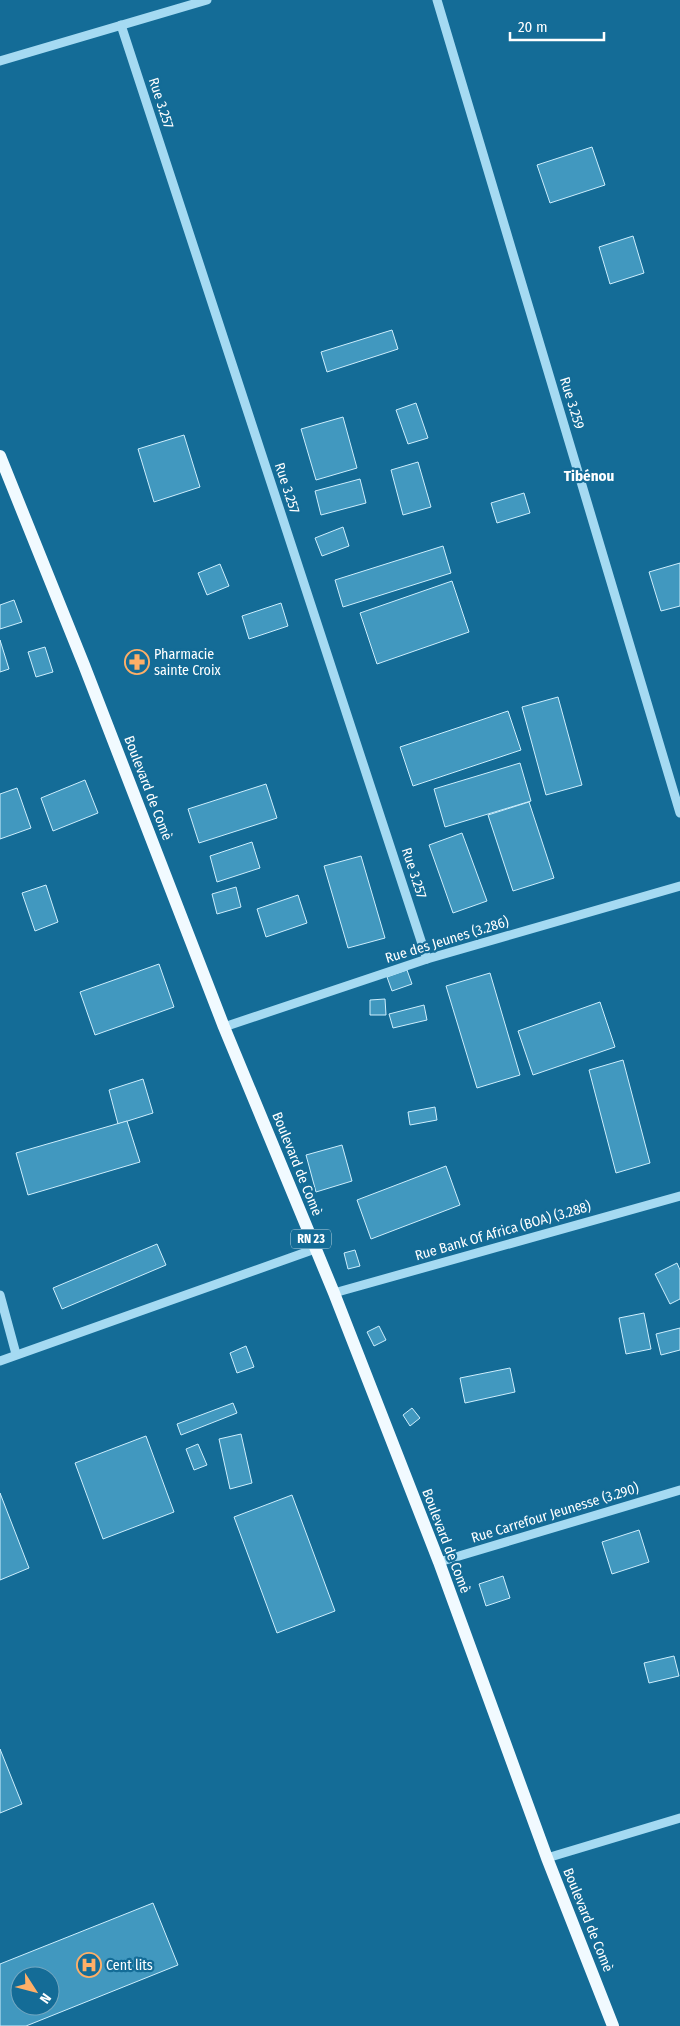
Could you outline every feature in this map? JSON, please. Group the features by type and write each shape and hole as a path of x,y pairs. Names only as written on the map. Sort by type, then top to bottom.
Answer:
{"main road":[{"name":"Boulevard de Comè","path":"0,456 84,664 224,1027 334,1293 439,1562 547,1858 613,2026"}],"street":[{"path":"0,62 207,0"},
{"name":"Rue 3.259","path":"438,0 680,813"},
{"name":"Rue 3.257","path":"121,25 427,959"},
{"name":"Rue des Jeunes (3.286)","path":"224,1027 427,959 680,886"},
{"name":"Rue Bank Of Africa (BOA) (3.288)","path":"334,1293 680,1196"},
{"path":"0,1361 315,1249"},
{"path":"0,1295 16,1354"},
{"name":"Rue Carrefour Jeunesse (3.290)","path":"439,1562 680,1490"},
{"path":"547,1858 680,1818"}],"building":[{"path":"592,147 605,185 550,203 537,165"},
{"path":"633,236 644,273 610,284 599,247"},
{"path":"392,330 398,349 327,372 321,352"},
{"path":"416,403 428,438 408,444 396,410"},
{"path":"343,417 357,468 316,480 301,429"},
{"path":"184,435 200,487 154,502 138,449"},
{"path":"418,462 431,507 403,515 391,470"},
{"path":"360,479 366,503 321,515 315,491"},
{"path":"524,493 530,513 497,523 491,503"},
{"path":"343,527 349,546 322,556 315,538"},
{"path":"443,546 451,573 343,607 335,580"},
{"path":"680,563 680,606 661,611 649,572"},
{"path":"220,564 229,586 207,595 198,573"},
{"path":"452,581 469,632 377,664 360,613"},
{"path":"14,600 22,622 0,629 0,605"},
{"path":"281,603 288,626 249,639 242,616"},
{"path":"0,640 9,669 0,672"},
{"path":"45,647 53,672 36,677 28,652"},
{"path":"558,697 582,785 546,795 522,707"},
{"path":"508,711 521,750 413,786 400,747"},
{"path":"520,763 531,801 445,827 434,789"},
{"path":"85,780 98,813 53,831 41,798"},
{"path":"266,784 277,818 199,843 188,809"},
{"path":"17,788 31,828 0,839 0,794"},
{"path":"529,802 554,878 513,891 488,815"},
{"path":"462,833 487,901 453,913 429,845"},
{"path":"252,842 260,868 217,882 210,856"},
{"path":"361,856 385,938 348,948 324,866"},
{"path":"46,885 58,922 35,931 22,893"},
{"path":"236,887 241,907 217,914 212,894"},
{"path":"298,895 307,923 266,937 257,909"},
{"path":"159,964 174,1007 95,1035 80,992"},
{"path":"407,970 412,984 392,991 387,977"},
{"path":"490,973 520,1075 477,1088 446,986"},
{"path":"385,999 386,1015 370,1015 370,1000"},
{"path":"600,1002 615,1047 533,1075 518,1031"},
{"path":"424,1005 427,1020 393,1028 389,1014"},
{"path":"623,1060 650,1163 616,1173 589,1070"},
{"path":"143,1079 153,1113 118,1124 109,1090"},
{"path":"435,1107 437,1120 410,1125 408,1112"},
{"path":"127,1121 140,1162 28,1195 16,1153"},
{"path":"342,1145 352,1181 316,1192 306,1155"},
{"path":"446,1166 460,1205 371,1239 357,1200"},
{"path":"157,1244 166,1265 62,1309 53,1288"},
{"path":"355,1250 360,1266 348,1269 344,1253"},
{"path":"677,1263 680,1270 680,1299 670,1304 655,1274"},
{"path":"644,1313 651,1349 626,1354 619,1318"},
{"path":"379,1326 386,1340 374,1346 367,1332"},
{"path":"680,1328 680,1350 661,1355 656,1334"},
{"path":"246,1346 254,1367 237,1373 230,1353"},
{"path":"510,1368 515,1392 465,1403 460,1378"},
{"path":"233,1403 237,1413 181,1435 177,1424"},
{"path":"412,1408 420,1418 410,1426 403,1415"},
{"path":"241,1434 252,1483 230,1489 219,1439"},
{"path":"146,1436 174,1512 103,1539 75,1463"},
{"path":"198,1444 207,1465 194,1470 186,1449"},
{"path":"0,1493 29,1568 0,1580"},
{"path":"292,1495 335,1611 277,1633 234,1517"},
{"path":"639,1530 649,1562 612,1574 602,1542"},
{"path":"503,1576 510,1598 486,1606 479,1584"},
{"path":"674,1656 679,1676 649,1683 644,1663"},
{"path":"0,1749 22,1804 0,1813"},
{"name":"Cent lits","path":"153,1903 178,1965 60,2012 60,1966 10,1966 10,2016 51,2016 26,2026 0,2026 0,1964"}],"place":[{"name":"Pharmacie sainte Croix","path":"137,662"},
{"name":"Cent lits","path":"89,1965"}],"district":[{"name":"Tibénou","path":"589,476"}]}
